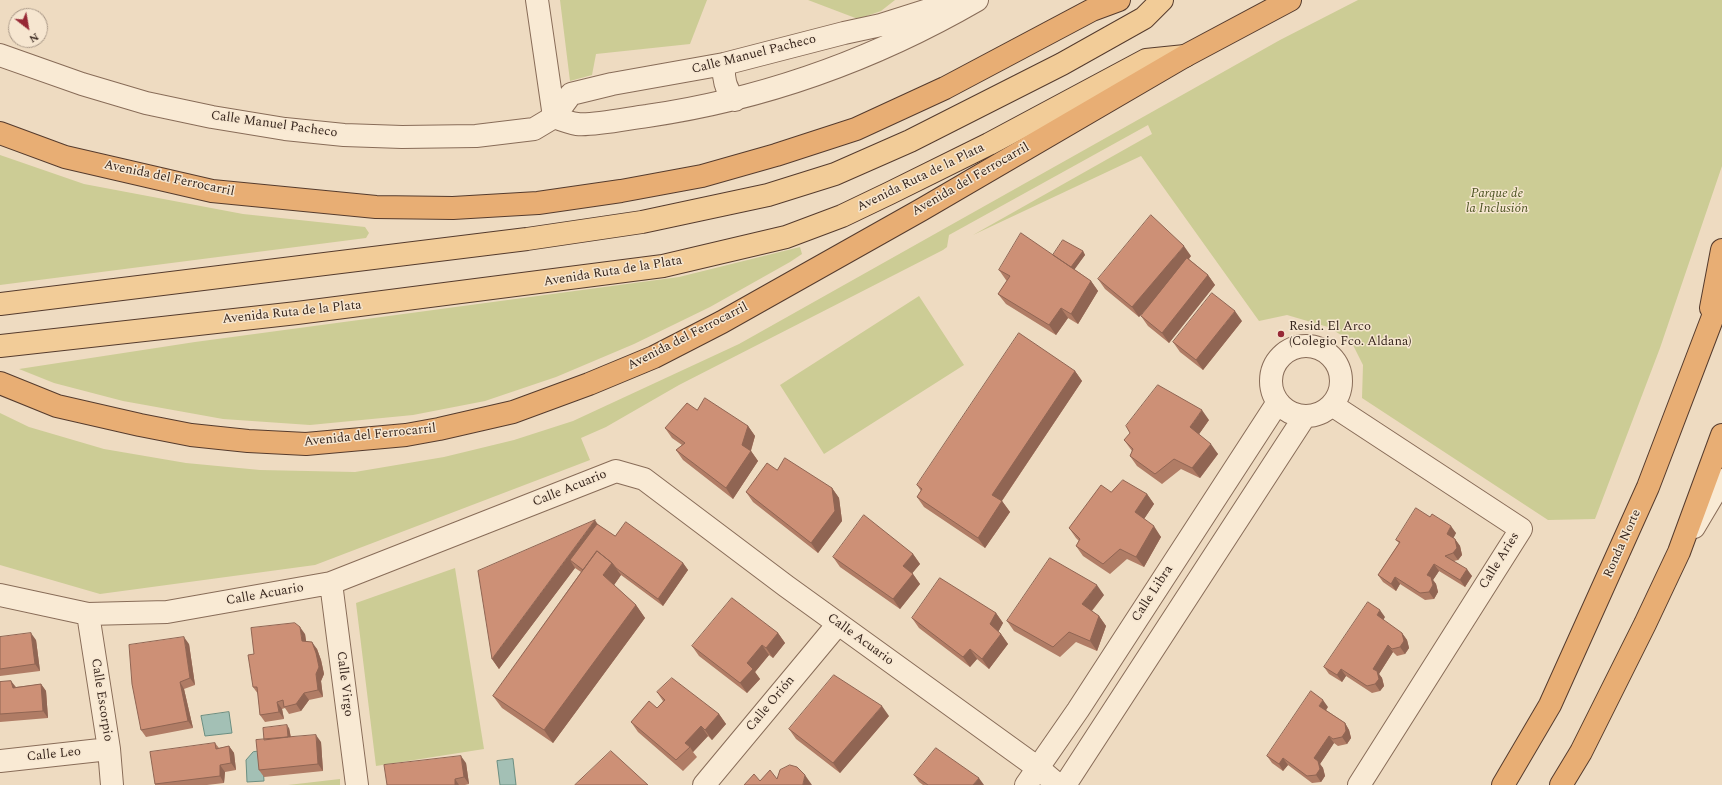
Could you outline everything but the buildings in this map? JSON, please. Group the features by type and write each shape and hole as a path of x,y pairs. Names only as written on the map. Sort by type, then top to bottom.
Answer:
{"highway":[{"name":"Avenida del Ferrocarril","path":"0,133 65,157 212,190 376,207 453,208 538,203 621,191 702,176 776,155 856,129 945,88 1092,10 1119,0"},
{"name":"Avenida del Ferrocarril","path":"0,383 57,406 191,435 248,441 306,444 406,435 513,412 589,384 654,357 715,325 901,221 1185,56 1261,17 1290,0"},
{"path":"1261,17 1300,0"},
{"path":"1705,341 1722,250"},
{"name":"Ronda Norte","path":"1503,785 1550,705 1648,487 1705,341 1722,293"},
{"path":"1561,785 1581,752 1624,667 1679,552 1722,435"}],"main road":[{"path":"0,304 527,239 642,222 768,194 835,174 910,141 1069,60 1144,18 1162,0"},
{"name":"Avenida Ruta de la Plata","path":"0,346 305,312 664,266 786,236 842,216 890,194 989,144 1146,60 1185,56"}],"street":[{"path":"537,0 554,117"},
{"name":"Calle Manuel Pacheco","path":"0,55 75,82 146,103 212,117 285,129 344,135 395,137 476,136 534,129 554,117 571,94 612,84 724,64 881,25 947,4 970,4"},
{"name":"Calle Manuel Pacheco","path":"554,117 578,124 681,111 735,100 814,76 885,47 970,4"},
{"path":"806,43 812,48 816,56 817,65 814,76"},
{"path":"724,64 723,74 727,91 735,100"},
{"path":"1303,346 1315,347 1326,352 1334,360 1340,371 1341,383 1338,394 1332,404 1315,415 1305,416 1290,412 1278,402 1273,393 1271,383 1272,373 1282,356 1291,349 1303,346"},
{"name":"Calle Libra","path":"1032,776 1078,710 1278,402"},
{"name":"Calle Aries","path":"1332,404 1521,529 1359,785"},
{"path":"1065,785 1305,416"},
{"name":"Calle Acuario","path":"0,595 88,614 167,612 331,583 616,471 644,479 838,624 1032,776 1058,785"},
{"path":"1679,552 1722,480"},
{"name":"Calle Virgo","path":"331,583 357,785"},
{"name":"Calle Escorpio","path":"88,614 112,785"},
{"name":"Calle Orión","path":"704,785 838,624"},
{"name":"Calle Leo","path":"0,761 108,749"}],"green space":[{"path":"560,0 707,0 690,44 596,54 592,75 570,81"},
{"path":"808,0 895,0 881,11 858,19"},
{"name":"Parque de la Inclusión","path":"1358,0 1722,0 1722,166 1660,348 1595,519 1548,520 1362,398 1363,365 1351,341 1328,327 1287,315 1259,321 1141,156 973,235 1152,134 1148,125 949,235 947,247 943,250 679,385 606,427 581,438 590,460 315,565 100,594 0,565 0,413 29,427 104,449 186,463 260,470 355,472 444,457 514,440 573,421 739,344 1280,40"},
{"path":"0,155 84,184 243,214 365,227 369,233 366,238 0,285"},
{"path":"800,247 802,254 790,262 710,307 634,344 556,377 485,401 413,415 310,425 223,419 123,401 54,383 19,369 195,342 679,277"},
{"path":"919,296 964,365 824,454 780,385"},
{"path":"455,568 484,749 376,766 356,603"},
{"path":"340,779 340,785 288,785"}],"shaded area":[{"path":"229,712 232,733 205,736 201,716"},
{"path":"262,751 264,781 247,782 246,760 253,752"},
{"path":"513,759 516,785 500,785 497,761"}],"place":[{"name":"Resid. El Arco (Colegio Fco. Aldana)","path":"1281,334"}]}
